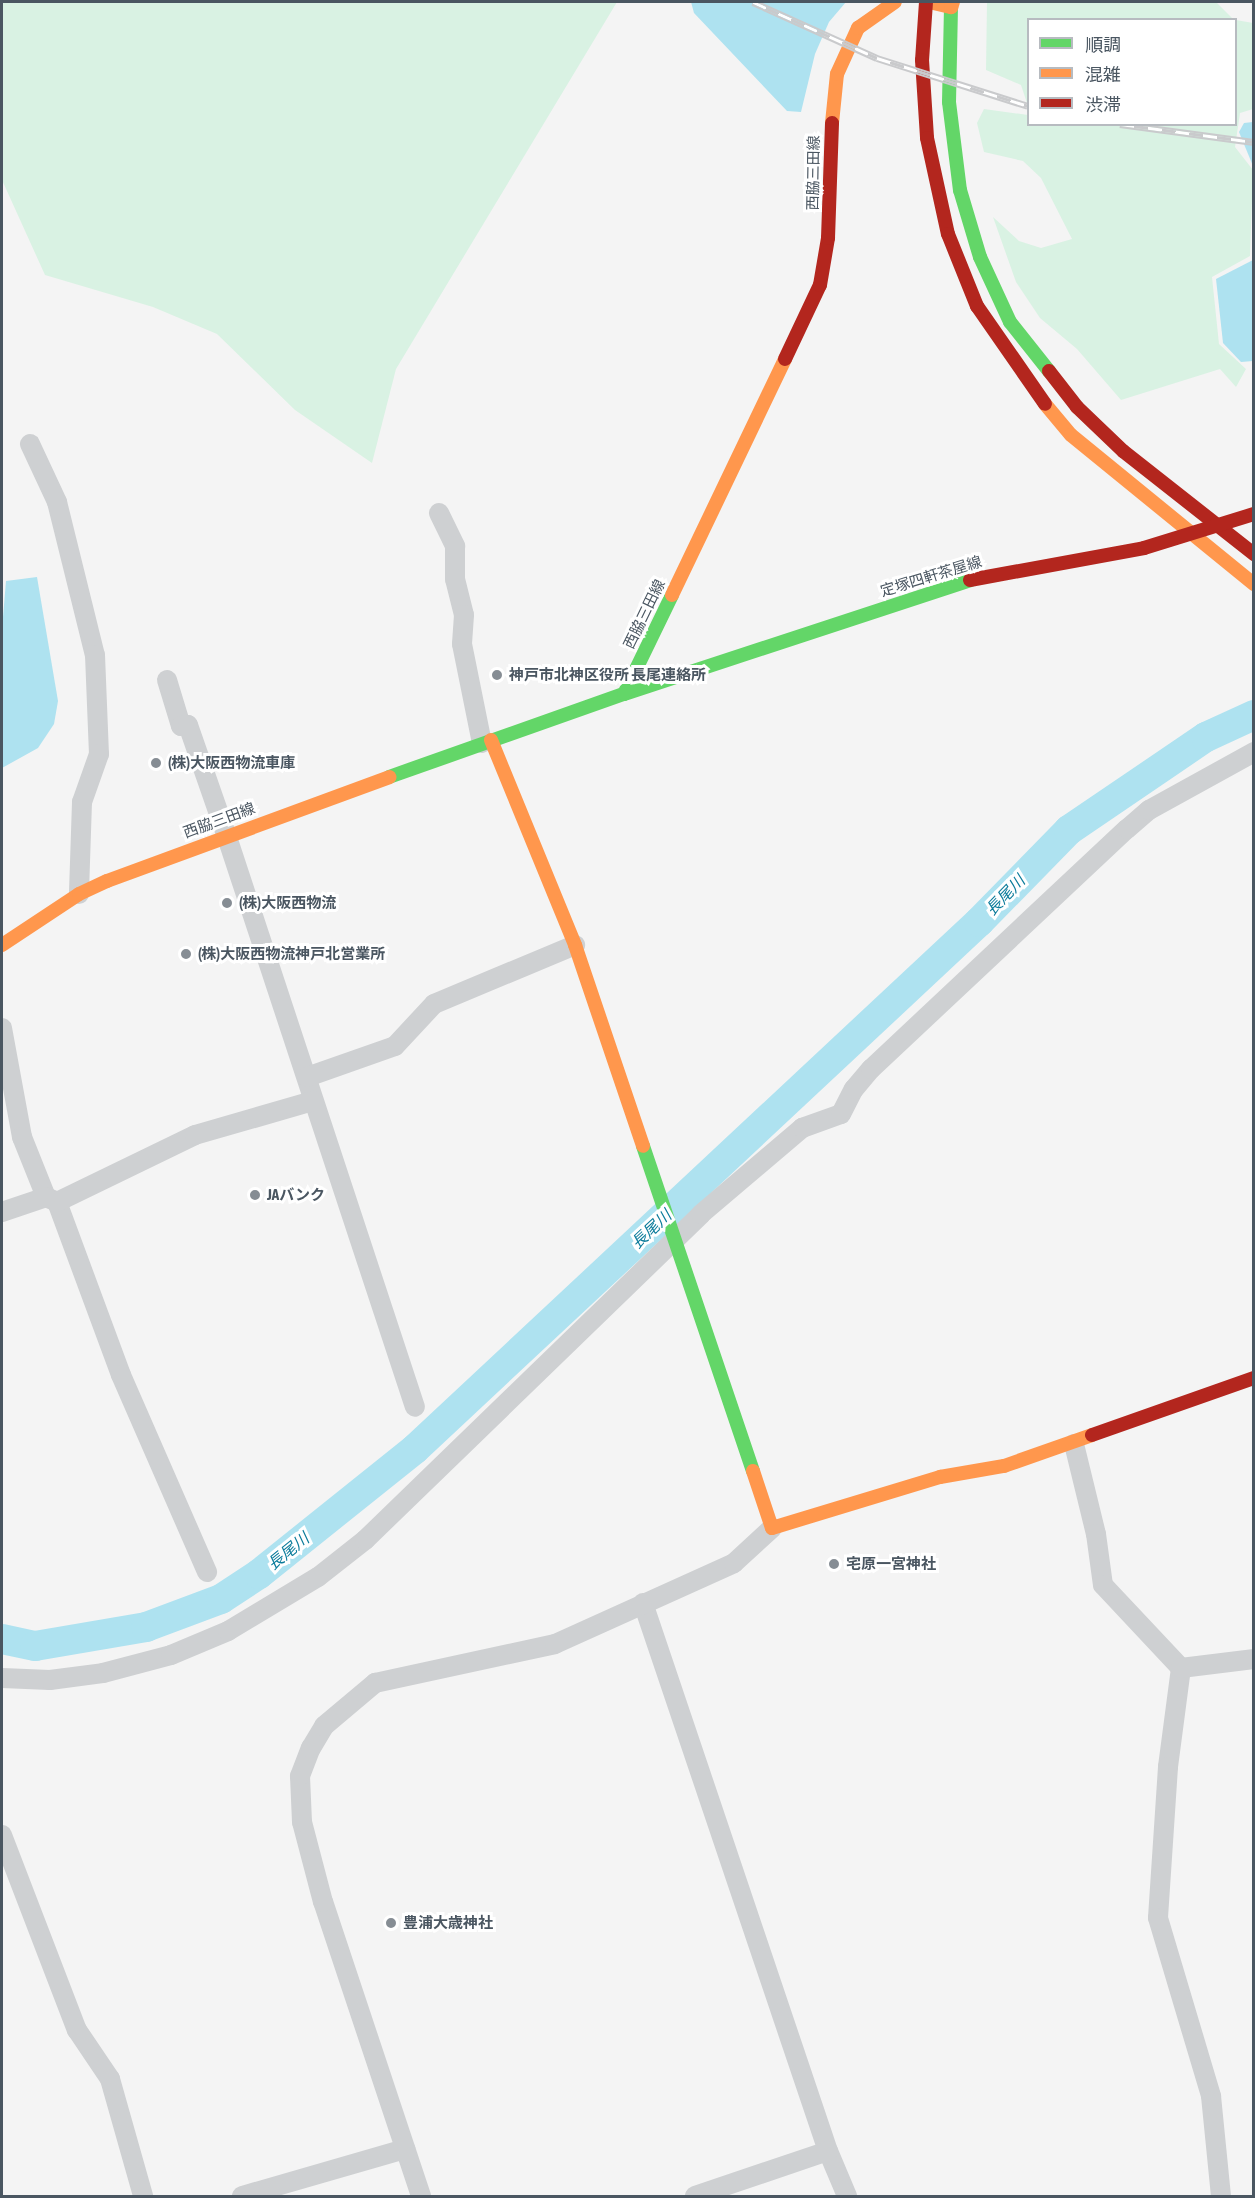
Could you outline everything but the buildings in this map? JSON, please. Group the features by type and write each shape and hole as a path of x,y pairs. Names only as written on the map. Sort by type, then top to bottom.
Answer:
{"street":[{"name":"西脇三田線","path":"2,945 79,894 226,834 624,694 817,293 828,238 832,107 837,74 858,28 895,2"},
{"path":"1254,554 1122,451 1061,389 1010,322 980,256 958,181 949,102 952,4 928,2 922,60 927,138 948,234 977,306 1029,385 1071,435 1254,584"},
{"path":"30,444 57,502 95,655 99,754 82,802 79,894"},
{"path":"439,513 455,546 455,579 464,615 462,644 486,742 575,945 772,1528"},
{"name":"定塚四軒茶屋線","path":"624,694 986,575 1103,557 1195,535 1254,514"},
{"path":"167,680 181,726 188,725 226,834 415,1407"},
{"path":"2,1678 50,1680 103,1673 171,1654 228,1630 283,1601 365,1540 674,1240 802,1128 832,1121 841,1114 854,1089 871,1070 1149,810 1254,752"},
{"path":"307,1077 395,1046 434,1005 575,945"},
{"path":"2,1028 22,1137 52,1199 122,1375 207,1572"},
{"path":"2,1212 52,1199 195,1135 313,1101"},
{"path":"421,2196 323,1902 303,1822 300,1776 311,1748 324,1726 375,1683 555,1644 734,1563 772,1528 940,1477 1004,1466 1074,1444 1254,1378"},
{"path":"1074,1444 1096,1534 1103,1585 1181,1668"},
{"path":"643,1603 828,2151 847,2196"},
{"path":"1181,1668 1254,1659"},
{"path":"1181,1668 1168,1767 1158,1918 1211,2096 1221,2196"},
{"path":"2,1835 77,2030 110,2079 143,2196"},
{"path":"242,2196 405,2149"},
{"path":"695,2196 828,2151"}],"green space":[{"path":"2,2 617,2 396,369 372,463 295,410 217,334 153,307 45,275 2,180"},
{"path":"987,2 1216,2 1232,18 1027,18 1027,103 1021,85 986,70"},
{"path":"1237,20 1253,23 1253,109 1240,113 1235,147 1253,170 1250,256 1212,277 1219,344 1246,369 1236,387 1220,369 1121,400 1077,349 1040,318 1016,282 993,217 1019,241 1041,248 1072,239 1041,178 1023,161 984,152 977,123 984,109 1027,115 1027,126 1237,126"}],"water":[{"path":"691,2 846,2 829,22 815,54 801,112 787,111 694,13"},
{"path":"1254,122 1253,166 1239,132 1244,123"},
{"path":"1253,260 1253,361 1241,362 1223,343 1216,279"},
{"path":"37,577 58,701 54,724 38,748 2,768 2,629 6,581"}],"waterway":[{"name":"長尾川","path":"2,1639 35,1646 146,1627 221,1599 259,1574 415,1449 979,922 1069,830 1206,737 1254,715"}],"railway":[{"path":"753,2 877,58 1027,106"},
{"path":"1135,126 1254,142"}],"traffic: fast":[{"path":"951,7 949,102 960,190 980,257 1010,322 1049,371"},
{"path":"624,694 970,580"},
{"path":"389,777 624,694 672,595"},
{"path":"643,1146 753,1471"}],"traffic: slow":[{"path":"832,123 837,74 858,28 895,2"},
{"path":"929,2 951,7 953,2"},
{"path":"672,595 785,359"},
{"path":"1045,404 1071,435 1254,584"},
{"path":"491,740 575,945 643,1146"},
{"path":"2,945 79,894 107,881 389,777"},
{"path":"753,1471 772,1528 940,1477 1004,1466 1092,1435"}],"traffic: jam":[{"path":"926,2 922,60 927,138 948,234 977,306 1045,404"},
{"path":"785,359 820,285 828,238 832,123"},
{"path":"1049,371 1077,407 1123,451 1254,554"},
{"path":"970,580 1144,548 1254,514"},
{"path":"1092,1435 1254,1378"}],"place":[{"name":"神戸市北神区役所 長尾連絡所","path":"497,675"},
{"name":"(株)大阪西物流車庫","path":"156,763"},
{"name":"(株)大阪西物流","path":"227,903"},
{"name":"(株)大阪西物流神戸北営業所","path":"186,954"},
{"name":"JAバンク","path":"255,1195"},
{"name":"宅原一宮神社","path":"834,1564"},
{"name":"豊浦大歳神社","path":"391,1923"}]}
